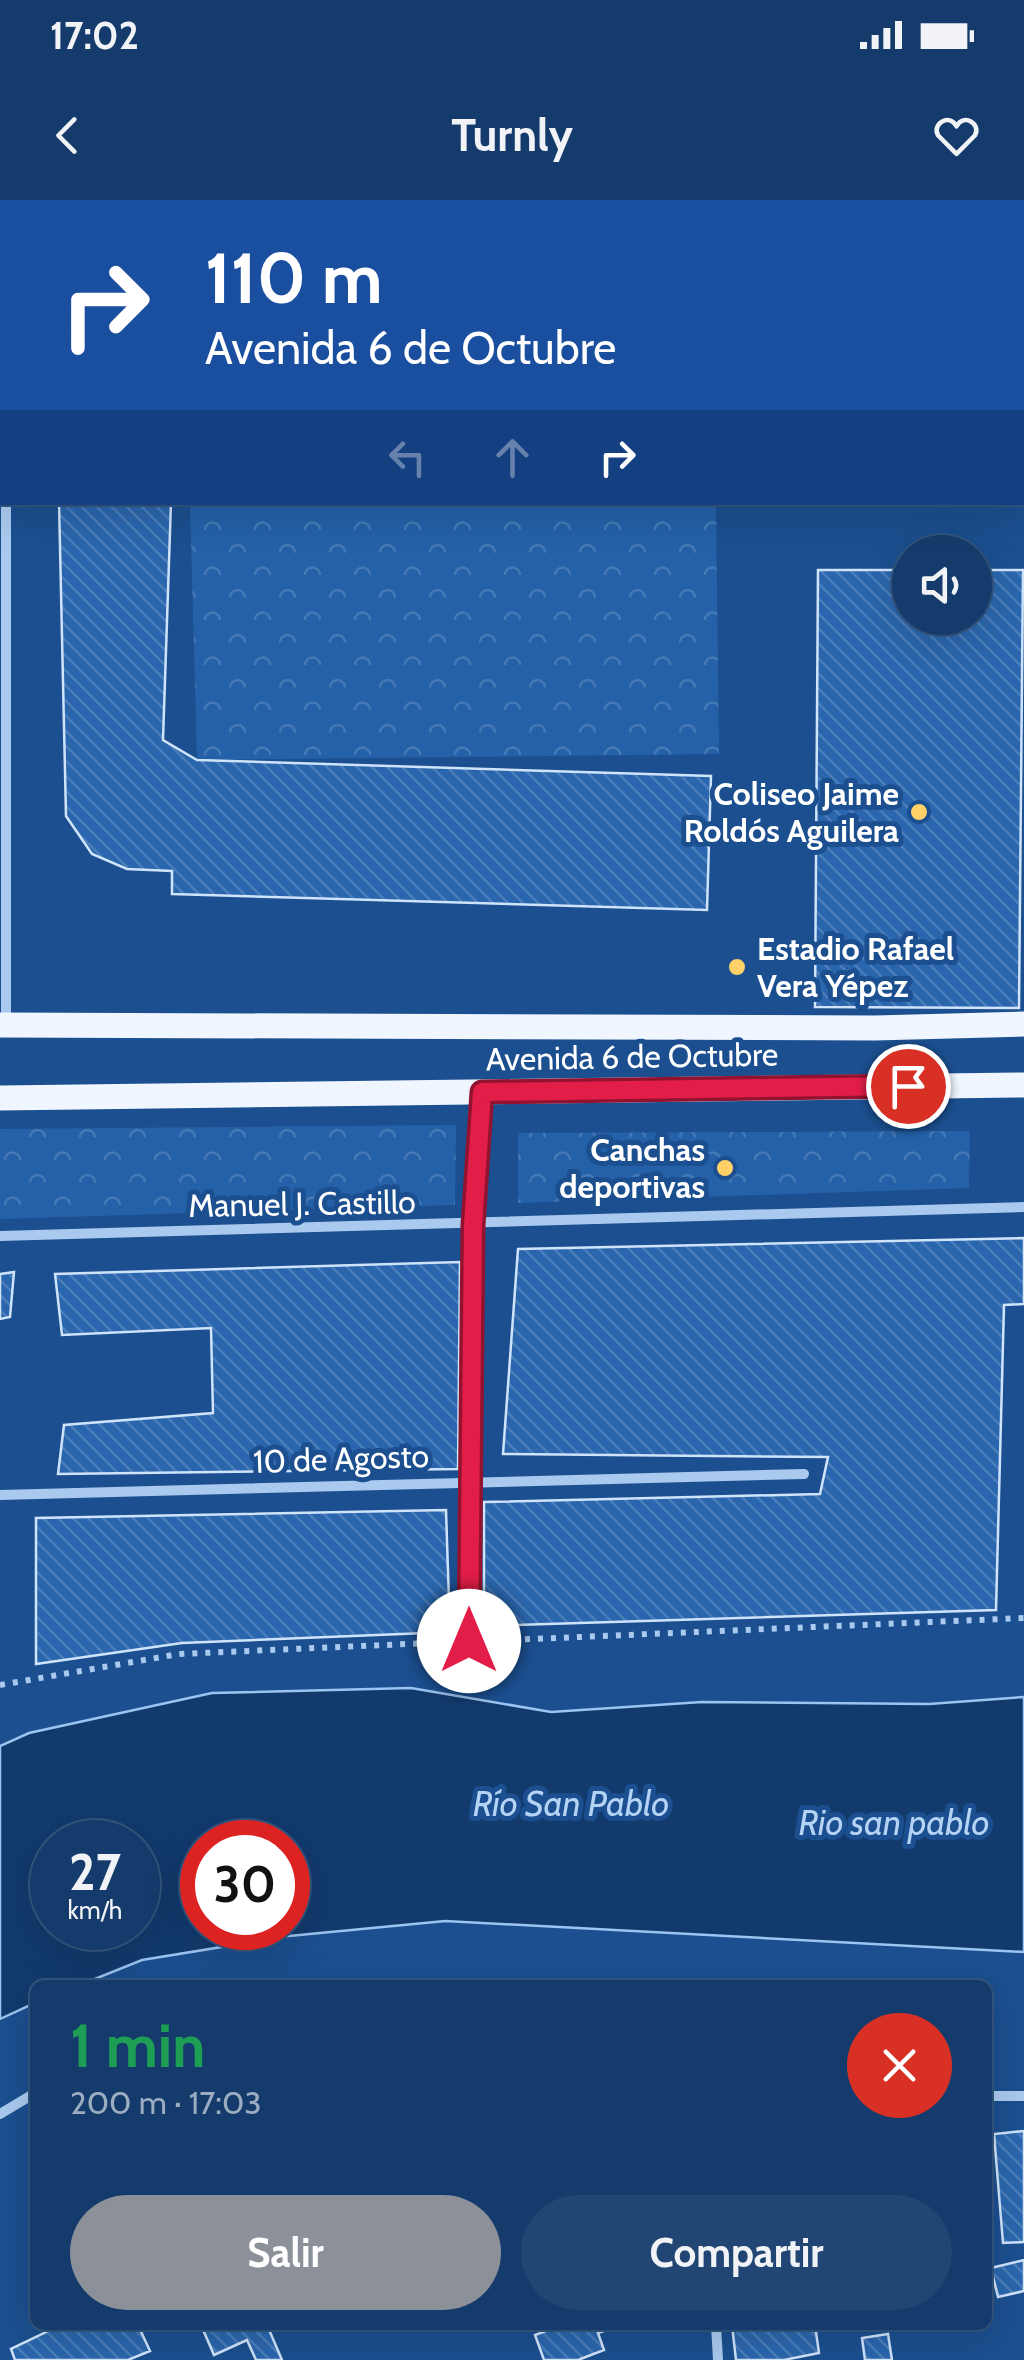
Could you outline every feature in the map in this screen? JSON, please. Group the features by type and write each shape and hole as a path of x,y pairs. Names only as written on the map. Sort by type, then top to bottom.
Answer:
{"main road":[{"name":"Avenida 6 de Octubre","path":"3,1024 875,1028 1024,1024"},
{"name":"Avenida 6 de Octubre","path":"0,1098 1024,1085"}],"street":[{"path":"3,1024 6,505"},
{"path":"469,1641 473,1225 482,1092"},
{"name":"Manuel J. Castillo","path":"0,1236 1024,1207"},
{"name":"10 de Agosto","path":"0,1495 804,1474"},
{"path":"0,2114 30,2096"},
{"path":"992,2096 1024,2096"},
{"path":"716,2330 718,2360"}],"path":[{"path":"0,1685 179,1654 1024,1618"}],"green space":[{"path":"190,505 716,505 719,754 197,760"},
{"path":"456,1125 455,1205 0,1219 0,1129"},
{"path":"970,1131 969,1188 518,1203 518,1133"}],"water":[{"name":"Rio san pablo","path":"411,1688 551,1712 702,1702 929,1704 1024,1697 1024,1952 445,1921 310,1934 310,1820 180,1820 180,1950 203,1950 142,1960 92,1980 30,1980 30,2005 0,2019 0,1746 29,1733 212,1693"}],"building":[{"name":"Estadio Rafael Vera Yépez","path":"59,505 171,505 163,740 197,760 711,776 707,910 172,894 172,871 127,869 92,854 66,816"},
{"name":"Coliseo Jaime Roldós Aguilera","path":"818,570 892,570 892,635 992,635 992,570 1023,570 1019,1008 815,1007"},
{"path":"1024,1238 1024,1304 1004,1305 996,1610 484,1626 484,1502 820,1494 828,1457 503,1454 518,1249"},
{"path":"460,1262 458,1469 58,1474 64,1425 213,1413 211,1328 62,1335 55,1274"},
{"path":"14,1272 10,1317 0,1319 0,1274"},
{"path":"446,1510 450,1632 182,1643 36,1664 36,1518"},
{"path":"1024,2131 1024,2242 1003,2243 994,2134"},
{"path":"1024,2260 1024,2291 998,2297 992,2268"},
{"path":"140,2330 150,2351 128,2360 15,2360 11,2349 46,2332"},
{"path":"203,2330 269,2330 282,2360 256,2360 247,2340 214,2355"},
{"path":"548,2330 607,2330 598,2333 604,2350 578,2360 544,2360 535,2335"},
{"path":"733,2330 816,2330 819,2353 784,2360 736,2360"},
{"path":"888,2334 892,2360 865,2360 862,2338"}],"place":[{"name":"Coliseo Jaime Roldós Aguilera","path":"919,812"},
{"name":"Estadio Rafael Vera Yépez","path":"737,967"},
{"name":"Canchas deportivas","path":"725,1168"}],"route":[{"path":"469,1641 473,1225 482,1092 908,1086"}],"water label":[{"name":"Río San Pablo","path":"571,1804"}]}
